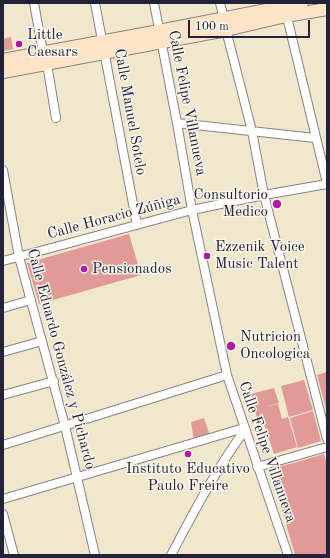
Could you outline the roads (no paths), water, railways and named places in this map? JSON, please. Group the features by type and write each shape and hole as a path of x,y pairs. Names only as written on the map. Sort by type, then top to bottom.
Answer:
{"main road":[{"path":"3,60 44,52 104,47 225,25 302,3"},
{"path":"285,9 327,9"},
{"path":"3,72 47,64 104,47"}],"street":[{"path":"34,3 47,64 56,118"},
{"name":"Calle Manuel Sotelo","path":"95,3 136,225"},
{"name":"Calle Felipe Villanueva","path":"154,3 192,210 227,375 287,555"},
{"path":"220,3 252,131 264,195 327,439"},
{"path":"285,9 327,183"},
{"path":"177,123 315,138"},
{"name":"Calle Eduardo González y Pichardo","path":"3,170 19,257 54,381 78,477 95,555"},
{"name":"Calle Horacio Zúñiga","path":"3,261 192,210 327,183"},
{"path":"3,308 31,300"},
{"path":"3,352 42,341"},
{"path":"3,445 227,375"},
{"path":"3,395 54,381"},
{"path":"3,499 244,429"},
{"path":"171,555 207,490 244,429"},
{"path":"257,467 327,447"},
{"path":"3,514 14,555"}],"place":[{"name":"Little Caesars","path":"19,44"},
{"name":"Consultorio Medico","path":"277,204"},
{"name":"Ezzenik Voice Music Talent","path":"207,256"},
{"name":"Pensionados","path":"84,269"},
{"name":"Nutricion Oncologica","path":"231,346"},
{"name":"Instituto Educativo Paulo Freire","path":"188,454"}]}
